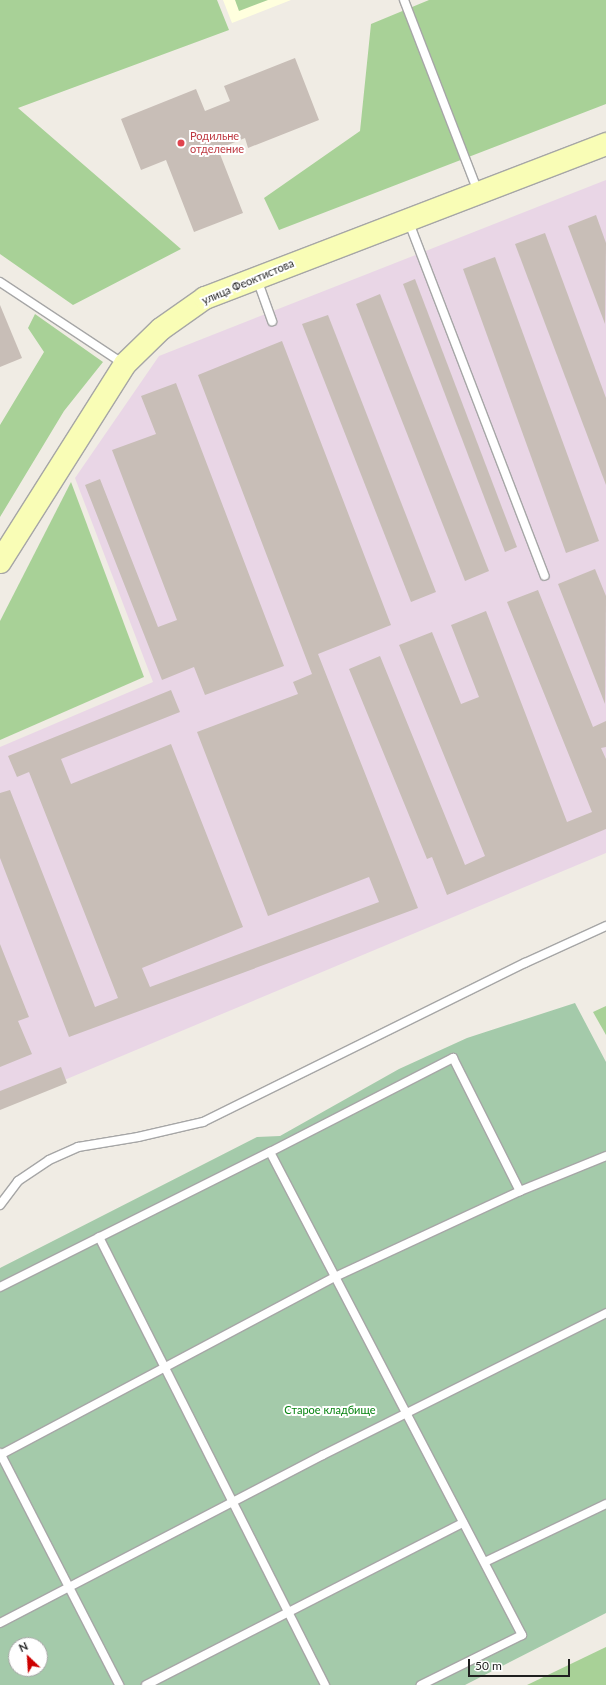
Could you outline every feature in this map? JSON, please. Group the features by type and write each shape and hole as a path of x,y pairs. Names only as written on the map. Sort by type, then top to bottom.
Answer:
{"street":[{"name":"улица Феоктистова","path":"0,562 125,364 161,329 205,298 256,277 606,144"}],"lane":[{"path":"404,0 478,192"},
{"path":"408,219 545,576"},
{"path":"256,277 272,321"},
{"path":"0,282 125,364"},
{"path":"0,1205 18,1182 49,1160 78,1146 138,1137 203,1122 525,963 606,926"},
{"path":"0,1287 270,1152 453,1058 520,1191"},
{"path":"270,1152 522,1635 421,1685"},
{"path":"119,1685 67,1587 0,1454 335,1277 520,1191 606,1156"},
{"path":"99,1237 325,1685"},
{"path":"0,1623 67,1587 606,1313"},
{"path":"485,1562 606,1504"},
{"path":"146,1685 463,1523"}],"shaded area":[{"path":"223,0 291,0 232,23"},
{"path":"606,180 606,853 0,1107 0,747 153,682 75,478 159,356"}],"green space":[{"path":"0,0 217,0 229,30 18,108 181,249 73,305 0,254"},
{"path":"235,0 268,0 239,11"},
{"path":"429,0 606,0 606,104 279,230 264,198 360,131 371,24"},
{"path":"35,314 103,362 64,411 0,517 0,425 44,352 28,328"},
{"path":"71,482 144,677 0,740 0,621"},
{"name":"Старое кладбище","path":"575,1003 606,1062 606,1613 465,1685 0,1685 0,1268 257,1137 280,1136 399,1069 467,1038"},
{"path":"606,1006 606,1035 593,1012"},
{"path":"606,1647 606,1685 527,1685"}],"building":[{"name":"Родильне отделение","path":"295,58 319,120 248,148 245,138 218,149 243,213 194,232 166,160 141,170 121,119 196,89 205,111 230,101 224,86"},
{"path":"596,215 606,243 605,324 568,226"},
{"path":"545,233 606,398 606,485 515,244"},
{"path":"495,257 599,541 566,553 463,269"},
{"path":"415,279 517,547 505,552 403,284"},
{"path":"380,294 489,571 465,581 356,304"},
{"path":"0,305 22,358 0,367"},
{"path":"328,315 436,592 411,602 302,324"},
{"path":"282,341 391,625 318,654 418,908 69,1037 0,858 0,793 10,790 95,1007 118,998 29,772 17,777 8,756 171,690 180,712 61,759 71,784 171,744 243,927 142,968 150,987 379,902 369,877 268,916 197,732 298,694 293,682 312,674 198,375"},
{"path":"176,383 284,666 205,695 194,667 162,680 85,485 100,479 158,627 177,620 112,450 156,434 141,396"},
{"path":"595,569 606,596 605,704 558,584"},
{"path":"538,590 593,727 606,721 606,747 601,748 606,759 606,829 447,895 432,857 427,859 349,669 380,656 465,865 485,856 399,645 432,632 461,704 479,697 451,625 486,611 567,822 592,812 507,602"},
{"path":"0,944 29,1017 18,1021 32,1054 0,1067"},
{"path":"61,1067 67,1083 0,1110 0,1091"}],"place":[{"name":"Родильне отделение","path":"181,143"}]}
